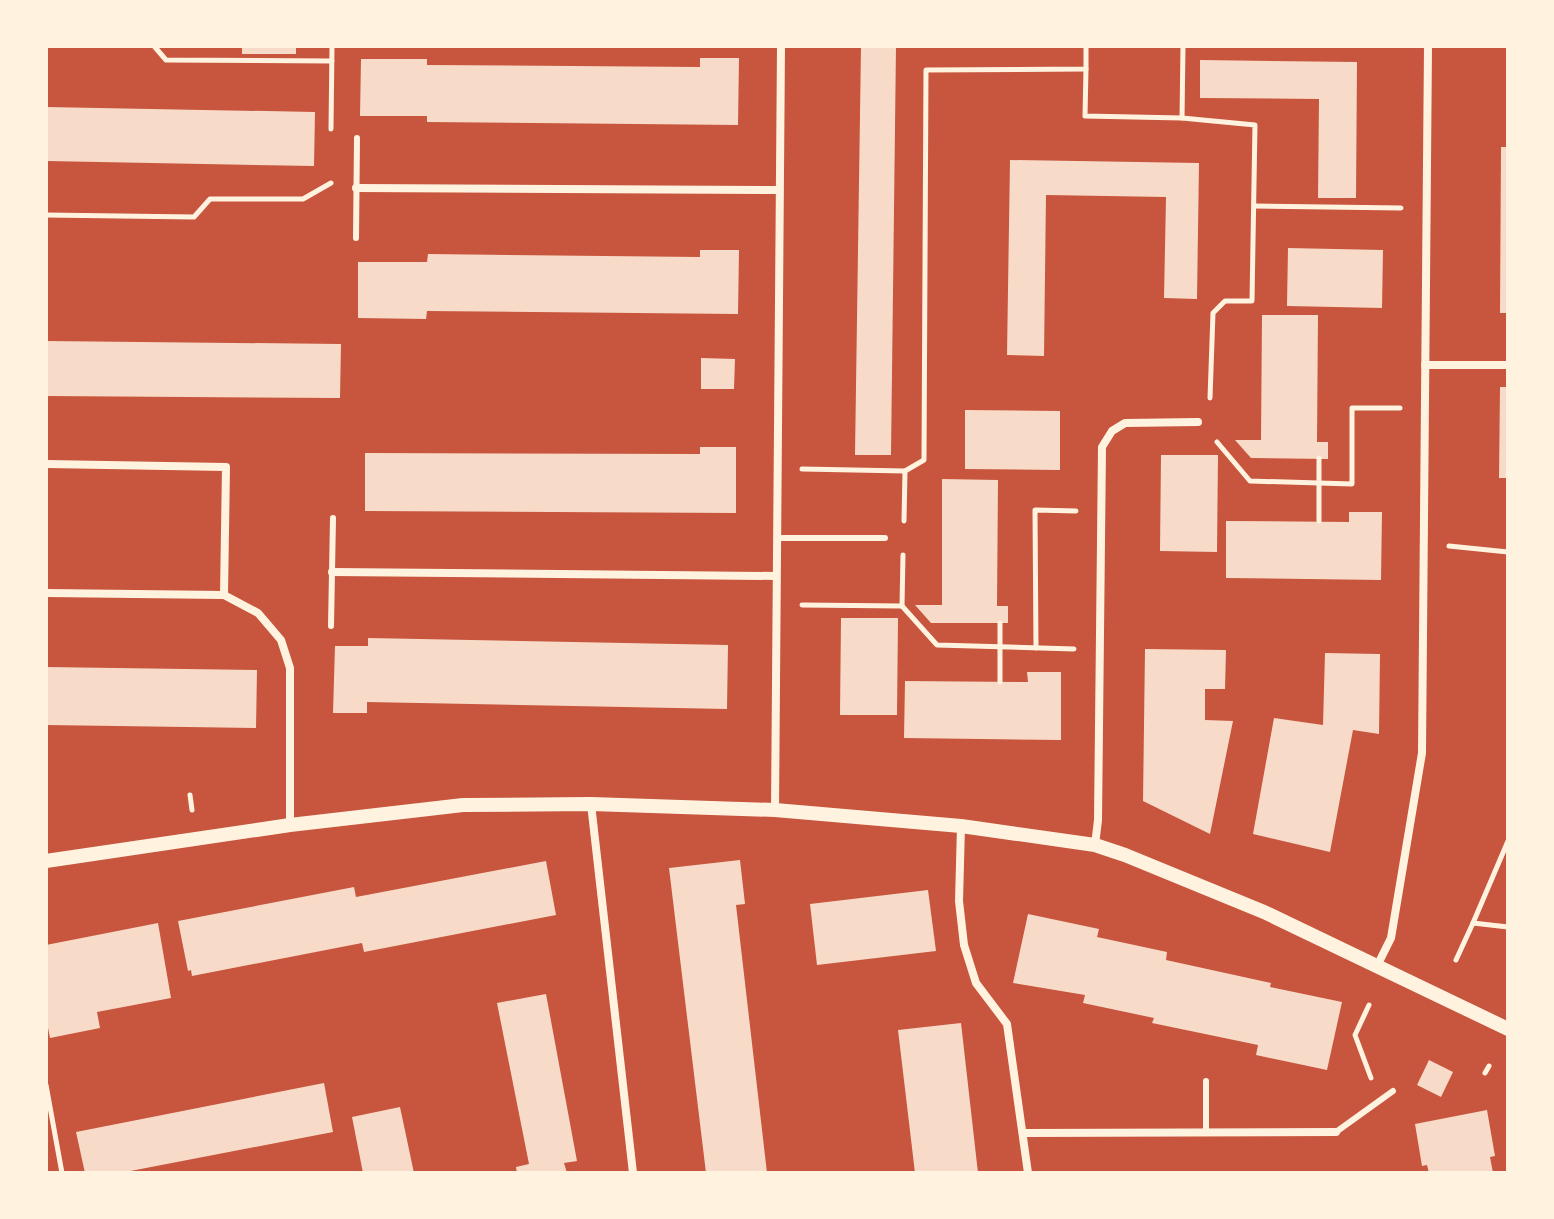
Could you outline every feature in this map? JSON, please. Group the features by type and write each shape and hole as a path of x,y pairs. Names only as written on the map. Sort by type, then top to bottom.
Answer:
{"street":[{"path":"775,810 781,46"},
{"path":"1377,966 1391,938 1422,753 1428,46"},
{"path":"356,188 779,190"},
{"path":"1425,365 1508,365"},
{"path":"1095,845 1098,820 1102,447 1112,431 1125,423 1198,422"},
{"path":"46,464 226,467 224,595"},
{"path":"332,572 776,576"},
{"path":"46,593 224,595 258,613 281,640 290,668 290,825"},
{"path":"46,861 290,825 463,805 591,804 775,810 961,826 1095,845 1264,912 1508,1029"},
{"path":"591,804 633,1173"},
{"path":"961,826 959,901 964,945 976,983 1007,1024 1028,1173"},
{"path":"1023,1133 1336,1132"}],"lane":[{"path":"356,238 357,138"},
{"path":"331,626 333,518"},
{"path":"777,538 885,538"},
{"path":"1206,1081 1206,1132"},
{"path":"1336,1132 1393,1091"}],"path":[{"path":"154,46 166,60 332,61"},
{"path":"331,137 332,46"},
{"path":"1086,46 1085,116 1182,118 1255,125 1252,301 1225,301 1213,313 1210,407"},
{"path":"1182,118 1183,46"},
{"path":"777,468 905,471 924,460 926,70 1086,69"},
{"path":"46,215 194,217 210,199 303,199 331,183 331,168"},
{"path":"1254,206 1426,209"},
{"path":"1209,433 1250,481 1352,484 1352,408 1424,408"},
{"path":"1319,458 1319,521"},
{"path":"903,531 905,471"},
{"path":"1036,648 1035,510 1101,511"},
{"path":"1423,543 1508,552"},
{"path":"903,546 902,606 937,645 1098,650"},
{"path":"777,605 902,606"},
{"path":"1000,623 1000,682"},
{"path":"190,795 193,812"},
{"path":"1456,960 1508,841"},
{"path":"1473,923 1508,927"},
{"path":"1369,1005 1355,1035 1379,1101"},
{"path":"1485,1073 1489,1066"},
{"path":"46,1085 62,1173"}],"building":[{"path":"242,46 296,46 296,54 242,54"},
{"path":"861,46 896,46 891,455 855,455"},
{"path":"700,58 739,58 738,125 427,122 427,116 360,116 361,59 427,59 427,65 700,67"},
{"path":"1200,60 1357,62 1356,198 1318,198 1319,99 1200,98"},
{"path":"46,107 315,112 314,166 46,161"},
{"path":"1501,147 1508,147 1508,313 1500,313"},
{"path":"1010,160 1199,163 1197,299 1164,298 1166,197 1046,195 1044,356 1007,355"},
{"path":"1288,248 1383,250 1382,308 1287,306"},
{"path":"700,250 739,250 738,314 427,311 426,319 358,318 358,262 427,262 428,254 700,257"},
{"path":"1262,315 1318,315 1317,442 1328,442 1328,459 1251,458 1235,440 1261,440"},
{"path":"46,341 341,344 340,398 46,396"},
{"path":"701,358 735,359 734,389 701,389"},
{"path":"1500,387 1508,387 1508,478 1499,478"},
{"path":"965,410 1060,411 1060,470 965,469"},
{"path":"700,447 736,447 736,513 365,511 365,453 700,454"},
{"path":"1161,455 1218,455 1217,552 1160,551"},
{"path":"942,479 998,480 997,606 1008,606 1008,623 931,623 915,605 942,605"},
{"path":"1349,512 1382,512 1381,580 1226,578 1226,521 1349,522"},
{"path":"841,618 898,618 897,715 840,715"},
{"path":"368,638 728,645 727,709 367,702 367,713 333,713 335,646 368,646"},
{"path":"1145,649 1226,650 1225,689 1205,689 1205,720 1233,721 1210,834 1143,801"},
{"path":"1325,653 1380,654 1379,734 1353,730 1330,852 1253,834 1274,718 1323,725"},
{"path":"46,667 257,670 256,728 46,725"},
{"path":"1027,672 1061,672 1061,740 904,738 905,681 1028,682"},
{"path":"740,860 745,904 736,905 767,1173 706,1173 669,868"},
{"path":"546,861 556,915 364,952 362,943 192,976 191,970 188,971 178,921 354,887 356,897"},
{"path":"928,890 936,951 817,965 810,904"},
{"path":"1028,914 1099,929 1097,937 1167,952 1166,960 1342,1002 1327,1070 1256,1055 1258,1045 1152,1023 1154,1018 1083,1003 1085,995 1013,983"},
{"path":"158,923 171,998 97,1012 100,1028 50,1038 46,1018 46,945"},
{"path":"546,994 577,1161 564,1163 567,1173 517,1173 516,1167 529,1164 497,1003"},
{"path":"961,1023 978,1173 915,1173 898,1030"},
{"path":"1429,1060 1453,1072 1441,1097 1417,1085"},
{"path":"324,1083 333,1132 120,1173 85,1173 76,1132"},
{"path":"400,1107 414,1173 363,1173 352,1117"},
{"path":"1487,1110 1495,1156 1490,1157 1493,1173 1429,1173 1427,1165 1422,1166 1415,1124"}]}
